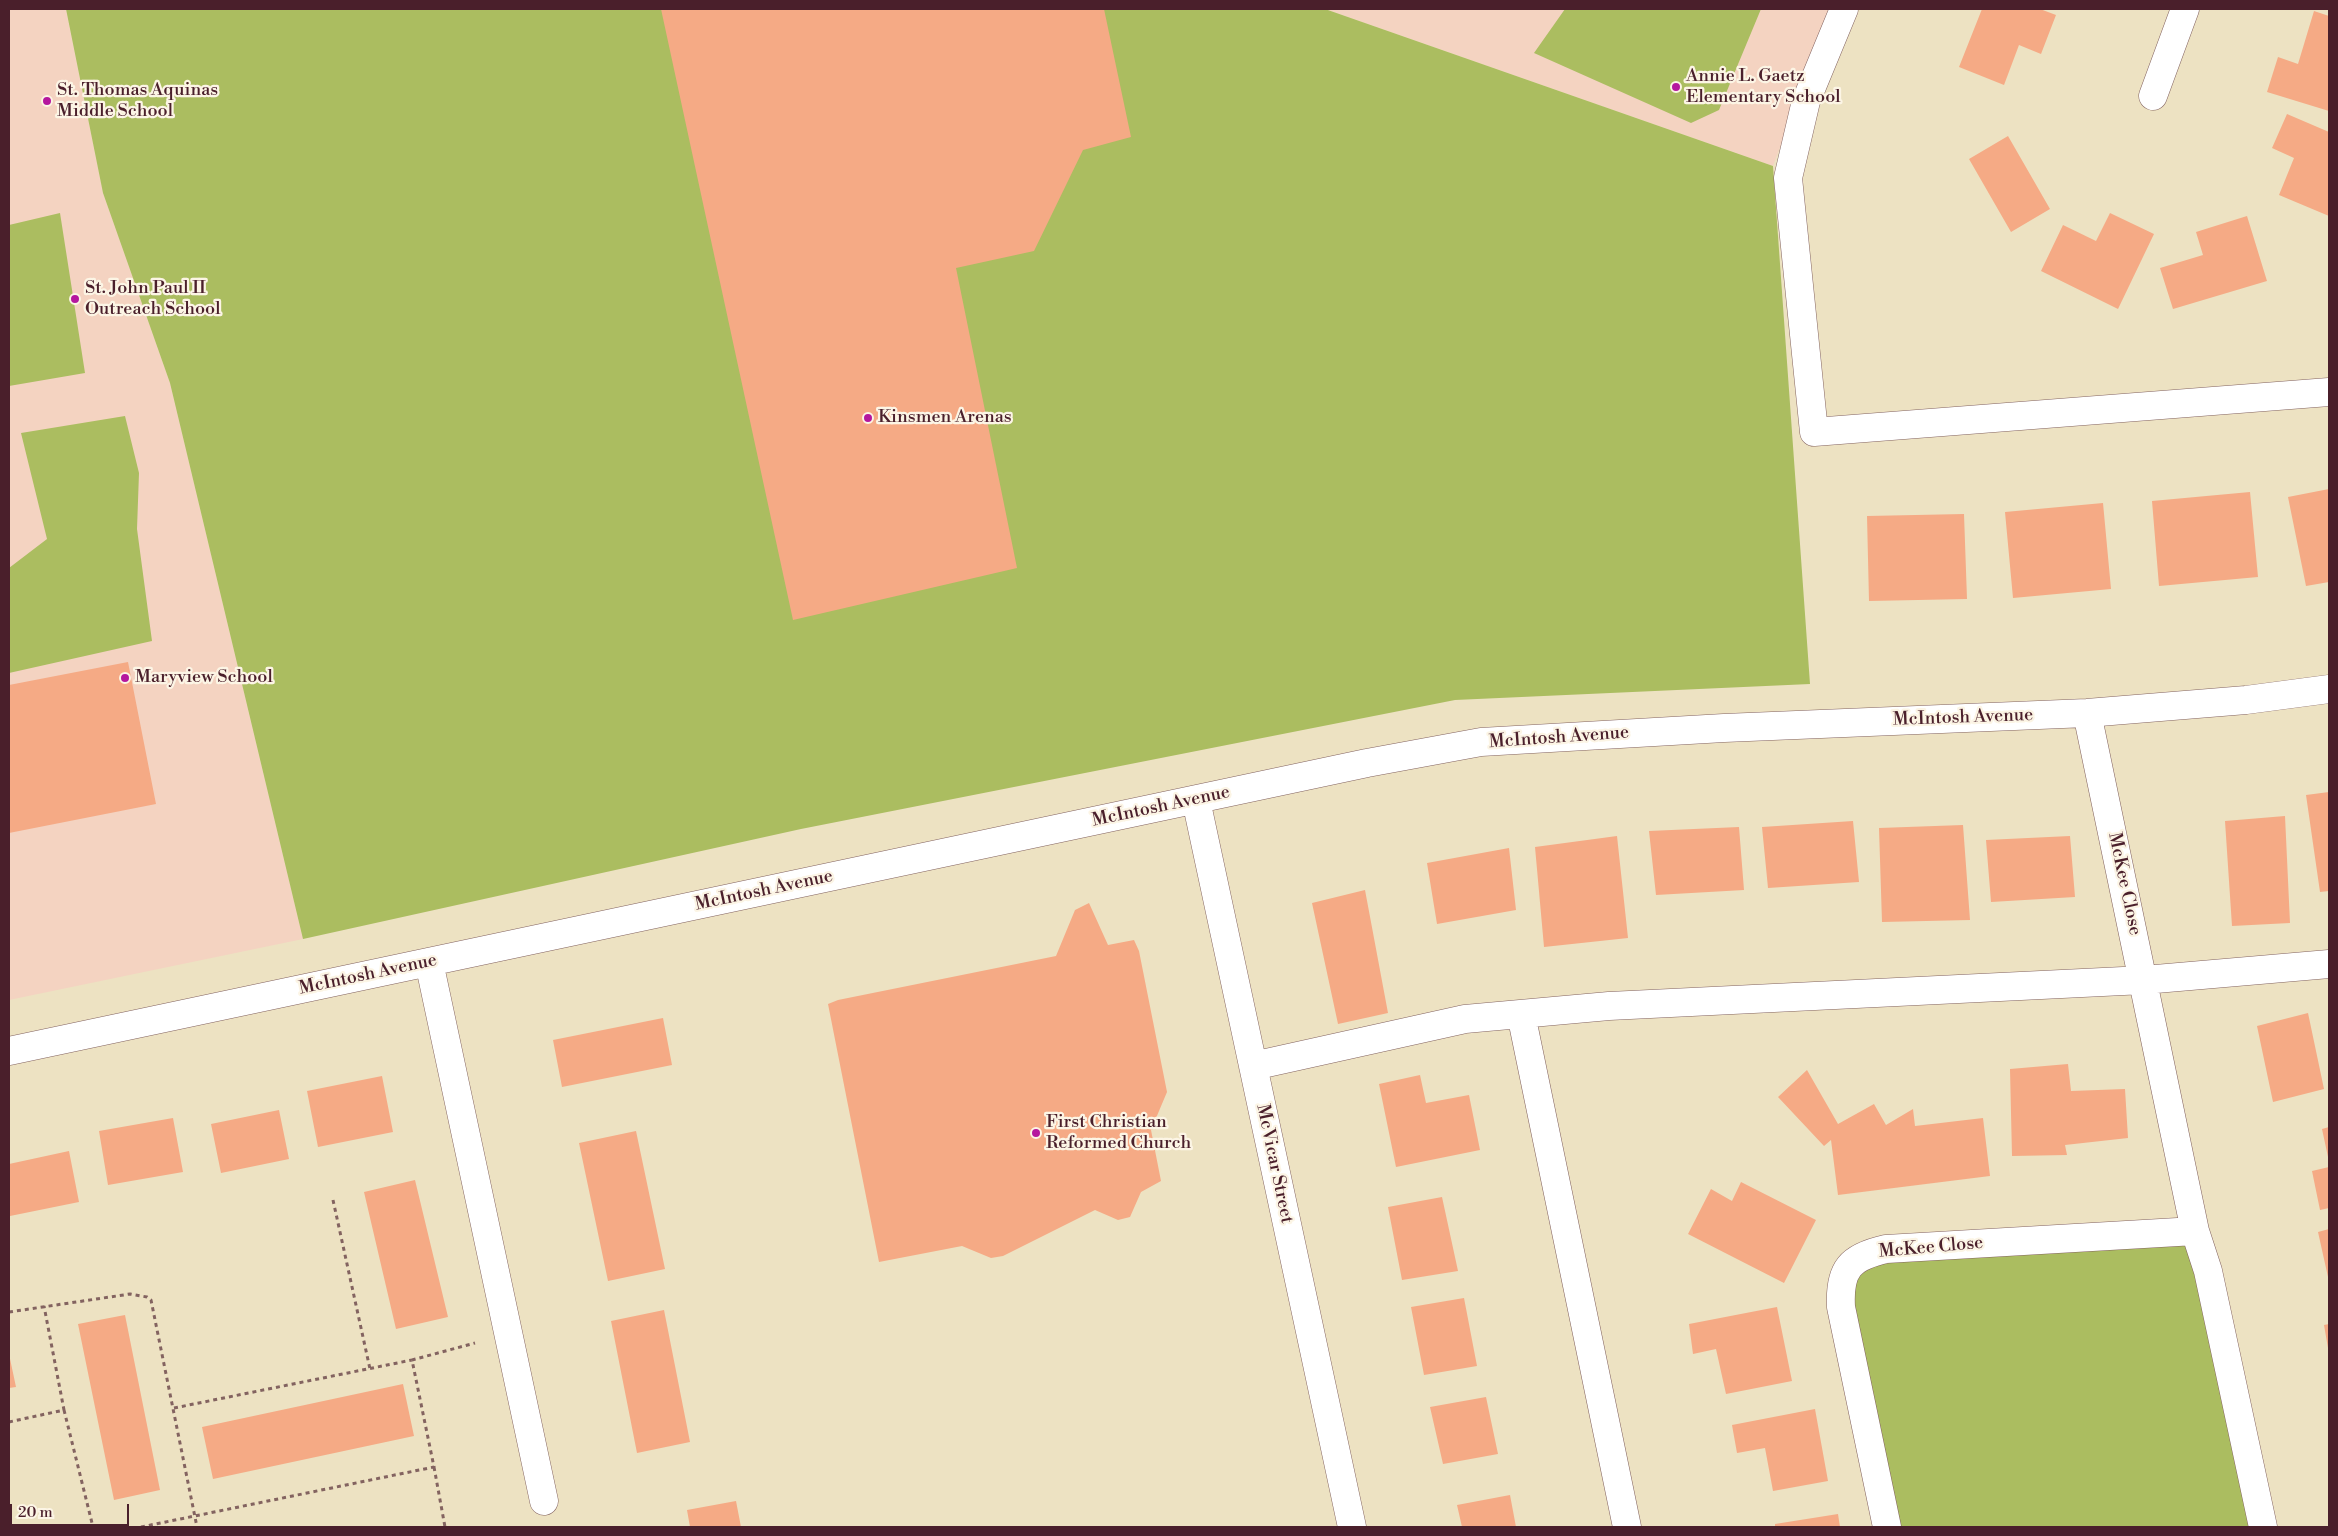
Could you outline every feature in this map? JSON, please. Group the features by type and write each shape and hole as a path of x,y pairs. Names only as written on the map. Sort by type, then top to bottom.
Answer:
{"street":[{"path":"1844,9 1806,101 1788,178 1814,432 2329,392"},
{"path":"2153,96 2185,9"},
{"name":"McIntosh Avenue","path":"9,1051 1367,763 1481,742 1734,727 2087,713 2246,700 2329,689"},
{"name":"McKee Close","path":"2087,713 2196,1231 2208,1271 2263,1527"},
{"name":"McVicar Street","path":"1196,800 1352,1527"},
{"path":"429,962 544,1501"},
{"path":"1253,1066 1465,1018 1609,1006 2144,980 2329,964"},
{"path":"1521,1014 1627,1527"},
{"name":"McKee Close","path":"1887,1527 1841,1307 1840,1290 1843,1276 1852,1262 1868,1253 1886,1249 2196,1231"}],"path":[{"path":"333,1200 370,1369"},
{"path":"9,1312 130,1294 147,1297 152,1300 197,1527"},
{"path":"44,1306 64,1410 93,1527"},
{"path":"174,1408 412,1360 476,1343"},
{"path":"412,1360 444,1527"},
{"path":"9,1422 64,1410"},
{"path":"141,1527 434,1467"}],"shaded area":[{"name":"Maryview School","path":"9,9 66,9 103,193 170,383 303,939 9,1000"},
{"name":"Annie L. Gaetz Elementary School","path":"1325,9 1833,9 1773,166"}],"green space":[{"path":"66,9 1325,9 1773,166 1810,684 1455,700 801,829 303,939 170,383 103,193"},
{"path":"1565,9 1761,9 1719,110 1691,123 1534,53"},
{"path":"60,213 85,373 9,386 9,225"},
{"path":"125,416 139,473 137,529 152,641 9,673 9,568 47,539 21,433"},
{"path":"2195,1231 2263,1527 1887,1527 1841,1307 1851,1262"}],"building":[{"name":"Kinsmen Arenas","path":"661,9 1104,9 1131,137 1083,150 1034,251 956,268 1017,568 793,620"},
{"path":"1982,9 2040,9 2056,15 2041,54 2019,45 2004,85 1959,67"},
{"path":"2314,11 2329,16 2329,111 2267,92 2278,57 2298,64"},
{"path":"2287,114 2329,132 2329,216 2279,195 2294,158 2272,148"},
{"path":"2008,136 2050,209 2011,232 1969,159"},
{"path":"2110,213 2154,234 2118,309 2041,271 2063,225 2096,241"},
{"path":"2247,216 2267,281 2173,309 2160,268 2203,255 2196,232"},
{"path":"2329,489 2329,582 2306,586 2288,497"},
{"path":"2250,492 2258,577 2159,586 2152,501"},
{"path":"2103,503 2111,589 2013,598 2005,512"},
{"path":"1964,514 1967,599 1869,601 1867,516"},
{"path":"128,662 156,804 9,833 9,685"},
{"path":"2329,792 2329,891 2320,892 2306,795"},
{"path":"2285,816 2290,923 2232,926 2225,821"},
{"path":"1853,821 1859,882 1768,888 1762,827"},
{"path":"1963,825 1970,920 1882,922 1879,828"},
{"path":"1739,827 1744,890 1656,895 1649,831"},
{"path":"1617,836 1628,938 1544,947 1535,847"},
{"path":"2070,836 2075,897 1991,902 1986,840"},
{"path":"1509,848 1516,910 1437,924 1427,863"},
{"path":"1365,890 1388,1013 1338,1024 1312,903"},
{"path":"1089,903 1108,945 1134,940 1139,951 1167,1092 1151,1130 1161,1181 1141,1192 1130,1217 1118,1220 1095,1210 1003,1256 991,1258 962,1246 879,1262 828,1004 838,1000 1056,956 1075,910"},
{"path":"2308,1013 2324,1089 2273,1102 2257,1026"},
{"path":"663,1018 672,1065 562,1087 553,1040"},
{"path":"2068,1064 2071,1091 2125,1089 2128,1138 2065,1145 2067,1155 2012,1156 2010,1069"},
{"path":"1807,1070 1838,1124 1874,1104 1886,1125 1913,1109 1915,1126 1983,1118 1990,1176 1838,1195 1831,1140 1824,1146 1778,1097"},
{"path":"1420,1075 1426,1103 1469,1095 1480,1150 1396,1167 1379,1084"},
{"path":"382,1076 393,1132 318,1147 307,1091"},
{"path":"279,1110 289,1159 221,1173 211,1124"},
{"path":"173,1118 183,1172 108,1185 99,1131"},
{"path":"2329,1127 2329,1157 2328,1157 2322,1129"},
{"path":"636,1131 665,1269 608,1281 579,1143"},
{"path":"69,1151 79,1202 10,1216 9,1164"},
{"path":"2329,1167 2329,1208 2320,1210 2312,1171"},
{"path":"415,1180 448,1317 396,1329 364,1192"},
{"path":"1741,1182 1816,1220 1784,1283 1688,1234 1711,1189 1732,1201"},
{"path":"1442,1197 1458,1271 1402,1280 1388,1207"},
{"path":"2329,1229 2329,1277 2328,1277 2318,1232"},
{"path":"1464,1298 1477,1366 1424,1375 1411,1307"},
{"path":"1777,1307 1792,1381 1726,1394 1716,1349 1693,1354 1689,1324"},
{"path":"664,1310 690,1442 637,1453 611,1321"},
{"path":"125,1315 160,1490 114,1500 78,1324"},
{"path":"2329,1324 2329,1348 2328,1348 2324,1325"},
{"path":"9,1354 16,1387 9,1388"},
{"path":"403,1384 414,1436 213,1479 202,1427"},
{"path":"1486,1397 1498,1454 1443,1464 1430,1407"},
{"path":"1815,1409 1828,1481 1773,1491 1765,1448 1737,1453 1732,1425"},
{"path":"1510,1495 1516,1527 1462,1527 1457,1505"},
{"path":"736,1501 741,1527 690,1527 687,1510"},
{"path":"1838,1514 1840,1527 1775,1527 1775,1524"}],"place":[{"name":"Annie L. Gaetz Elementary School","path":"1676,87"},
{"name":"St. Thomas Aquinas Middle School","path":"47,101"},
{"name":"St. John Paul II Outreach School","path":"75,299"},
{"name":"Kinsmen Arenas","path":"868,418"},
{"name":"Maryview School","path":"125,678"},
{"name":"First Christian Reformed Church","path":"1036,1133"}]}
